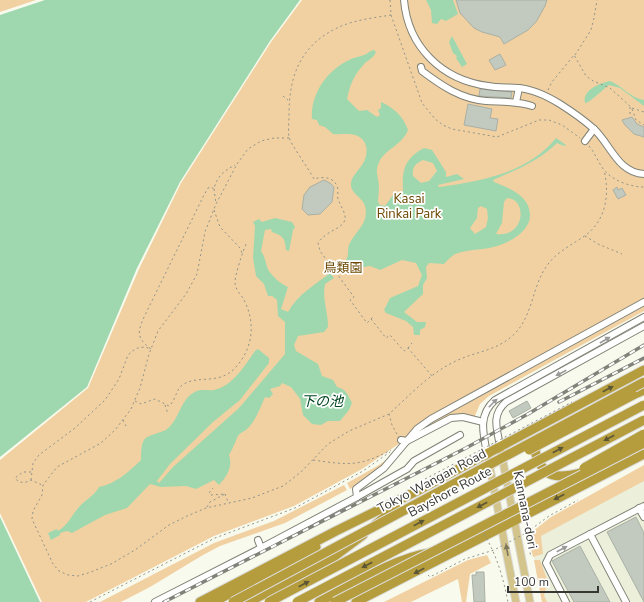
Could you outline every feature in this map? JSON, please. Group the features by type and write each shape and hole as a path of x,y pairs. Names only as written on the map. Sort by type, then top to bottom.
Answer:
{"highway":[{"path":"200,602 417,491 644,371"},
{"name":"Tokyo Wangan Road","path":"233,602 346,543 430,496 644,382"},
{"path":"430,496 520,455 644,390"},
{"path":"593,397 571,417 543,435 537,442 535,451 537,458 546,472 558,476 576,474 615,459 644,454"},
{"name":"Bayshore Route","path":"269,602 644,405"},
{"name":"Bayshore Route","path":"297,602 644,420"},
{"path":"462,537 644,434"},
{"path":"335,602 644,443"},
{"path":"364,602 502,526 644,454"},
{"path":"249,602 335,556 417,491"},
{"path":"214,602 302,556 367,516"},
{"path":"319,602 404,559 418,554 448,550 474,542"},
{"path":"356,602 404,579"}],"main road":[{"name":"Kannana-dori","path":"500,446 530,602"},
{"name":"Kannana-dori","path":"487,453 516,602"}],"street":[{"path":"404,0 408,20 417,41 425,52 443,70 473,84 489,87 519,88 546,96 594,129 621,164 630,170 644,174"},
{"path":"421,67 422,71 449,90 463,96 485,101 516,102 532,106"},
{"path":"516,102 519,88"},
{"path":"585,141 594,129"},
{"path":"357,497 356,489 384,468 404,440 431,419 644,302"},
{"path":"487,453 483,422 487,410 496,400 644,317"},
{"path":"500,446 495,419 497,412 506,402 644,326"},
{"path":"404,440 451,418 463,417 483,422"},
{"path":"155,602 357,497 407,469 414,461 460,435"},
{"path":"566,602 546,563 550,555 642,507 644,517"},
{"path":"590,534 626,602"},
{"path":"258,540 261,548"}],"path":[{"path":"289,138 274,138 261,141 248,149 237,164 216,204 205,232 197,274 186,294 158,331 135,401 123,420 101,443 57,467 43,486 42,496 33,511 32,519 53,564 59,571 68,575 78,576 88,573 111,564 135,550 169,525 206,508 252,498 283,486 301,472 328,444 349,431 389,414 432,376 456,361 489,350 511,337 527,316 545,268 561,251 585,236 599,220 605,207 607,193 604,170 596,155 585,141 562,124 549,120 539,120 497,137 452,129 434,119 422,103 391,15 390,0"},
{"path":"546,96 552,82 574,55 591,30 596,0"},
{"path":"347,303 354,297 320,251 318,243 323,236 341,225 345,221 346,216 337,197 338,190 335,183 329,178 321,176 314,178 289,138 289,100 292,79 304,54 319,39 338,27 356,21 391,15"},
{"path":"574,55 582,72 593,81 610,88 632,108 636,120 644,125"},
{"path":"282,96 289,100"},
{"path":"630,106 630,115"},
{"path":"632,108 644,112"},
{"path":"216,204 214,190 215,183 223,171 237,164"},
{"path":"604,170 617,180 627,184 644,187"},
{"path":"151,349 141,340 139,335 142,323 202,196 208,188 212,187 214,190"},
{"path":"214,210 220,228 240,248 242,254"},
{"path":"585,236 598,244 622,254"},
{"path":"135,401 142,404 155,399 169,406 176,391 181,386 194,381 202,381 220,377 234,369 244,356 251,340 252,324 243,299 236,287 235,280 246,244"},
{"path":"350,300 367,323 374,316"},
{"path":"371,319 386,338 390,335 404,351 412,343"},
{"path":"31,480 33,463 40,455 75,428 105,400 114,389 128,355 139,347 151,349"},
{"path":"408,348 432,376"},
{"path":"425,479 572,402"},
{"path":"165,404 168,414"},
{"path":"389,414 392,425 404,440"},
{"path":"123,420 126,426"},
{"path":"90,602 215,538 263,522 295,508 363,471 395,448 371,460 350,465 313,460"},
{"path":"31,472 23,472 15,478 20,482 26,483 31,480"},
{"path":"31,480 43,486"},
{"path":"213,488 210,493 212,495 225,494"},
{"path":"225,494 228,503"},
{"path":"206,508 210,502 225,494"},
{"path":"428,575 430,577 465,559 494,550 526,533 549,516 578,500"},
{"path":"526,533 531,557"}],"shaded area":[{"path":"644,473 644,602 542,602 532,547 544,526"}],"green space":[{"path":"0,0 36,0 0,12"},
{"name":"Kasai Rinkai Park","path":"302,0 644,0 644,311 489,396 480,404 474,418 463,415 406,439 362,469 294,506 214,536 86,602 42,602 0,513 0,460 88,388 139,269 181,183 271,42"},
{"path":"398,451 376,472 350,489 347,483 379,465"},
{"path":"644,465 644,481 541,536 543,554 533,557 528,535 551,517"},
{"path":"344,485 347,490 285,523 220,546 150,587 121,602 100,602 214,543 274,521"},
{"path":"487,555 491,563 470,574 466,602 462,602 458,579 411,602 384,602 468,560"},
{"path":"534,560 540,560 548,582 544,595 547,602 542,602"}],"water":[{"path":"45,0 300,0 270,41 180,182 137,268 87,387 0,457 0,15"},
{"path":"426,0 453,0 458,14 446,21 441,19 437,24 432,23 431,10"},
{"path":"452,36 467,64 462,67 456,58 457,56 453,53 449,42"},
{"path":"372,50 376,52 375,54 365,63 355,76 347,99 359,111 367,110 377,117 380,115 378,110 381,108 381,102 386,104 401,117 408,130 405,136 384,155 378,165 378,202 380,205 385,206 393,195 400,194 403,191 404,171 408,161 412,156 424,148 432,150 446,172 446,177 457,174 464,179 438,185 439,187 487,178 518,167 532,160 545,150 556,138 566,145 564,146 557,143 535,160 519,169 493,180 494,182 517,193 526,202 529,207 530,214 524,230 508,242 497,246 456,254 444,264 429,263 426,267 427,278 423,285 423,294 404,312 417,322 426,322 425,327 420,330 420,335 414,335 413,327 406,321 386,313 384,310 390,298 418,286 422,275 416,263 402,260 380,270 370,266 358,268 349,266 342,271 339,267 348,257 349,245 362,225 365,217 366,212 364,203 352,190 351,183 362,165 367,152 365,144 360,137 352,134 333,134 325,127 319,125 317,120 312,119 312,110 317,92 327,77 341,64 365,55","holes":["423,160 433,163 437,171 429,181 421,183 413,176 413,170 416,164","507,198 514,200 518,205 520,218 518,225 513,230 506,234 496,234 502,223 504,202","481,206 487,209 488,218 486,227 475,234 470,228 477,218 478,208"]},
{"path":"610,81 631,95 644,100 644,106 620,88 609,85 585,103 586,94 589,91 601,83"},
{"name":"下の池","path":"275,218 292,222 295,227 293,230 289,251 286,250 283,238 272,232 271,229 265,230 261,251 271,273 275,278 288,287 281,309 288,312 296,300 330,273 334,278 325,284 324,290 328,327 324,332 298,336 294,345 296,351 318,364 322,376 333,380 337,387 343,389 352,403 349,410 340,421 328,421 321,425 312,424 303,415 300,399 291,387 282,383 280,386 270,389 273,394 269,398 265,397 258,414 247,429 238,436 229,455 230,467 219,485 214,480 196,489 186,486 161,487 150,484 127,508 105,515 72,533 67,531 60,533 60,535 51,540 48,533 57,529 58,531 62,528 79,507 95,493 99,487 122,477 141,460 141,451 145,439 167,429 174,421 189,396 196,391 221,388 233,380 258,349 269,358 269,363 240,400 213,422 170,464 157,481 159,483 173,467 239,408 285,354 285,322 278,316 277,300 272,296 268,296 264,284 256,276 253,258 255,226 253,222 259,219 262,222"},
{"path":"0,517 40,602 0,602"}],"building":[{"path":"456,0 547,0 536,22 528,30 504,44 500,37 474,28 460,13"},
{"path":"500,54 506,65 495,70 489,60"},
{"path":"480,89 512,92 511,98 479,96"},
{"path":"468,104 492,109 490,118 498,119 496,131 464,125"},
{"path":"632,117 637,124 644,127 644,137 634,134 622,120"},
{"path":"324,180 334,187 332,202 320,214 308,215 302,209 304,195 310,187"},
{"path":"617,187 618,190 622,188 626,195 618,199 613,190"},
{"path":"527,401 531,408 513,418 509,411"},
{"path":"636,517 644,533 644,602 607,532"},
{"path":"580,546 610,602 574,602 552,561"},
{"path":"476,572 484,572 485,602 474,602 472,575 476,575"}],"railway":[{"path":"164,602 466,448 528,414 644,345"},
{"path":"559,402 644,358"}],"park label":[{"name":"鳥類園","path":"343,268"}]}
